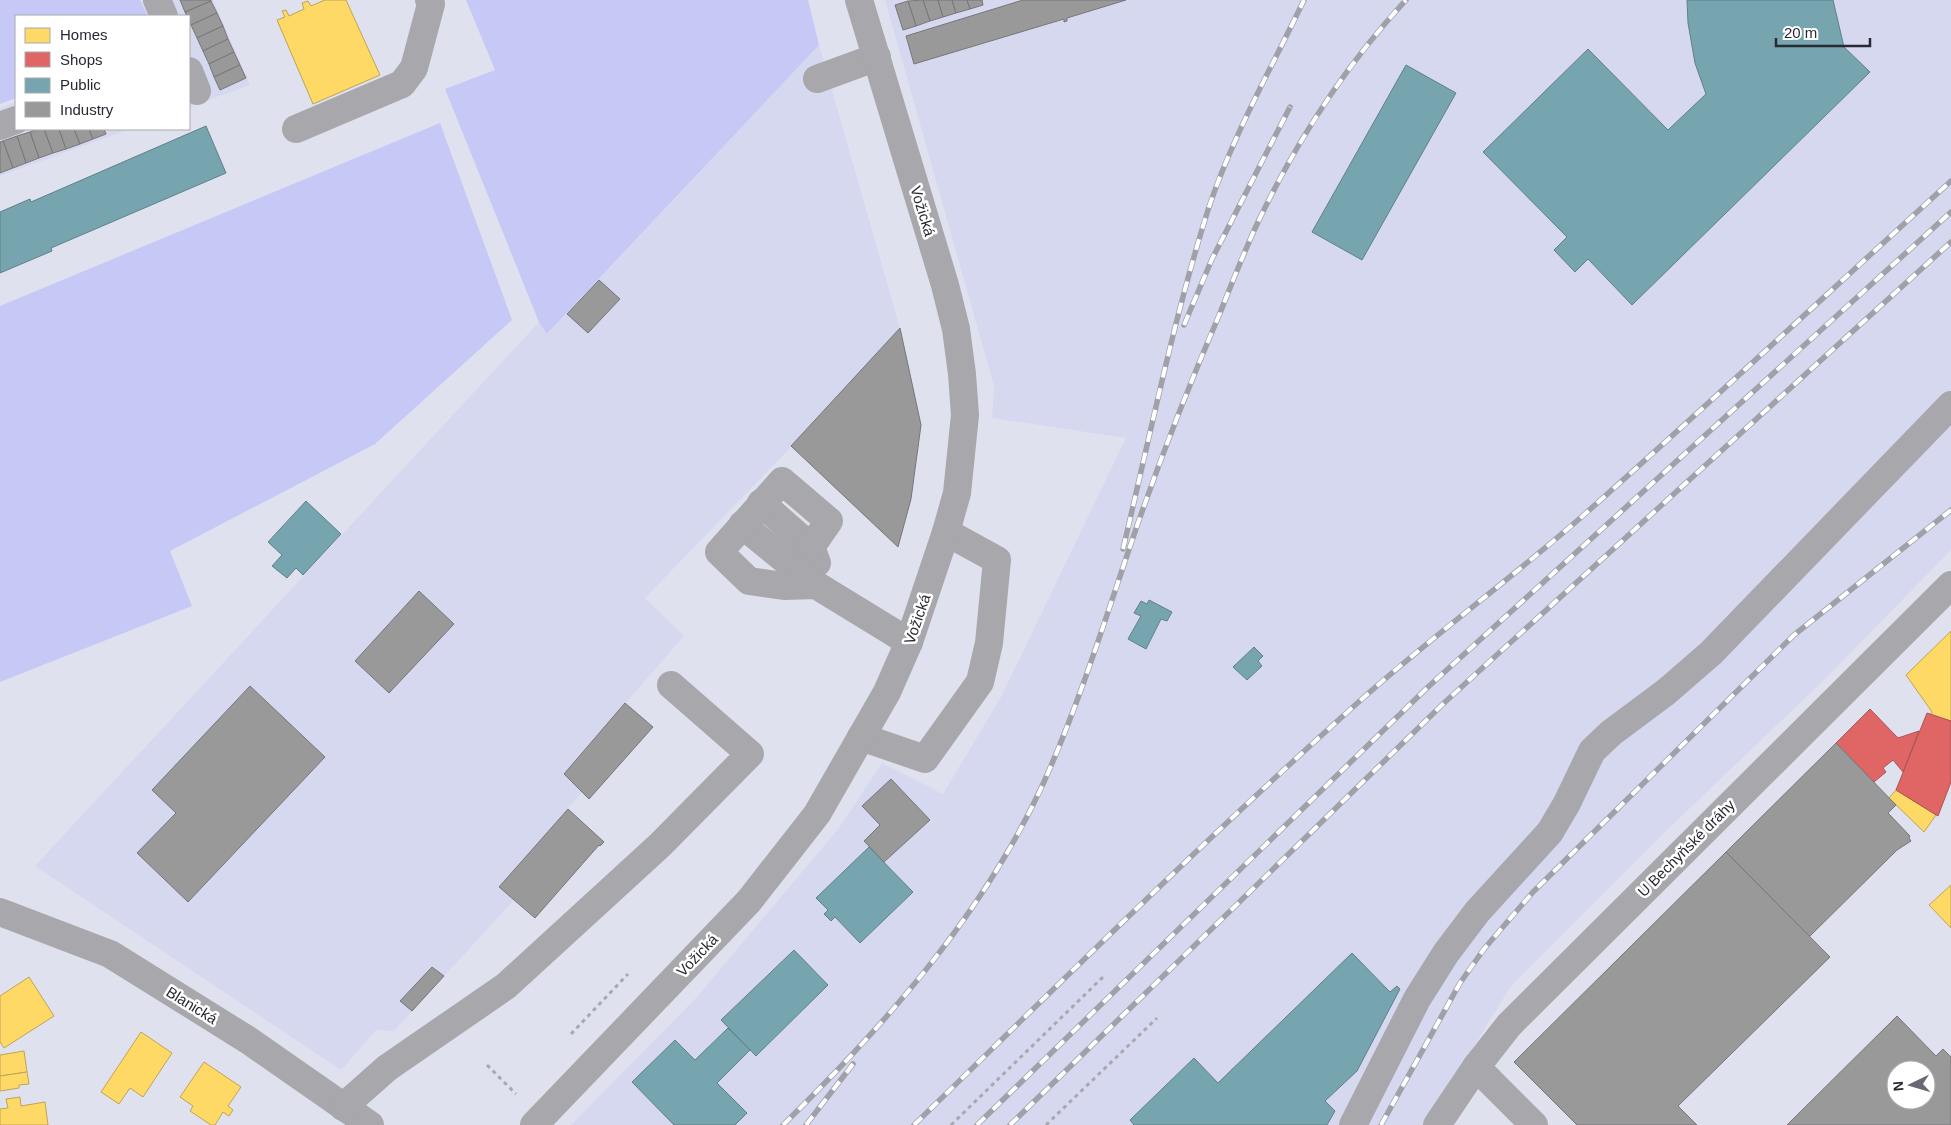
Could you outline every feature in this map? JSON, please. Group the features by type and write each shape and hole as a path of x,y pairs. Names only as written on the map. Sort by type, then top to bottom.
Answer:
{"street":[{"path":"157,0 164,15"},
{"name":"Vožická","path":"534,1125 749,901 817,814 887,692 909,642 946,532 957,493 965,415 957,338 945,285 859,0"},
{"path":"296,129 402,84 414,68 430,2"},
{"path":"817,79 876,57"},
{"path":"0,126 15,120"},
{"path":"1353,1125 1417,1000 1446,953 1477,912 1550,832 1567,803 1592,751 1611,733 1666,692 1711,653 1951,405"},
{"path":"761,503 810,547 822,590 749,580 719,552 761,503"},
{"path":"742,525 822,590 909,642"},
{"path":"861,737 925,759 980,682 989,643 997,560 946,532"},
{"name":"U Bechyňské dráhy","path":"1437,1125 1476,1067 1509,1025 1951,585"},
{"path":"343,1107 387,1068 506,986 660,845 750,754 670,685"},
{"name":"Blanická","path":"0,912 110,954 248,1040 370,1125"},
{"path":"1476,1067 1534,1125"}],"path":[{"path":"571,1034 628,974"},
{"path":"951,1125 1103,977"},
{"path":"1046,1125 1157,1018"},
{"path":"487,1065 516,1094"}],"shaded area":[{"path":"0,0 140,0 148,15 15,15 15,98 0,104"},
{"path":"141,0 213,0 250,85 190,107 190,15 148,15"},
{"path":"466,0 808,0 819,45 547,334 539,322 445,89 495,70"},
{"path":"885,0 1951,0 1951,550 1826,678 1666,831 1511,986 1425,1125 571,1125 696,998 839,828 882,763 943,794 1001,697 1126,438 992,418 994,386"},
{"path":"819,45 900,328 820,417 645,598 684,636 564,774 582,792 498,888 514,900 394,1031 376,1030 341,1070 35,866 539,322 548,334"},
{"path":"15,102 15,130 127,130 0,176 0,108"},
{"path":"440,123 512,320 375,444 170,551 192,606 0,682 0,306"}],"building: Homes":[{"path":"325,0 346,0 380,75 313,104 277,20 285,17 282,11 286,10 289,16 304,9 302,3 308,1 311,6"},
{"path":"1951,631 1951,721 1930,715 1932,712 1906,675"},
{"path":"1896,790 1936,815 1924,832 1889,798"},
{"path":"1951,885 1951,928 1929,905"},
{"path":"29,977 54,1016 4,1048 0,1042 0,996"},
{"path":"141,1032 172,1053 143,1097 130,1088 119,1104 101,1092"},
{"path":"24,1051 27,1072 0,1076 0,1055"},
{"path":"204,1062 241,1087 228,1106 233,1110 229,1116 223,1112 215,1125 211,1125 190,1111 193,1106 180,1097"},
{"path":"27,1072 29,1084 19,1085 19,1088 0,1091 0,1076"},
{"path":"20,1097 21,1106 45,1102 48,1125 0,1125 0,1109 8,1108 6,1099"}],"building: Shops":[{"path":"1870,709 1898,738 1919,731 1903,772 1893,760 1883,768 1886,772 1874,782 1836,743"},
{"path":"1927,713 1951,721 1951,782 1938,816 1896,790"}],"building: Public":[{"path":"1687,0 1833,0 1844,47 1870,72 1632,305 1588,259 1575,272 1554,250 1567,237 1483,152 1588,49 1668,130 1706,94 1695,63 1688,23"},
{"path":"1406,65 1456,93 1362,260 1312,232"},
{"path":"206,126 226,173 51,248 52,251 0,273 0,212 30,199 31,202"},
{"path":"306,501 341,534 303,575 296,568 287,578 272,566 282,555 268,542"},
{"path":"1149,600 1172,612 1167,621 1161,619 1146,649 1128,639 1141,616 1134,613 1141,601 1147,604"},
{"path":"1254,647 1263,656 1258,661 1262,666 1247,680 1233,667"},
{"path":"869,847 913,892 860,943 835,917 831,921 824,914 828,910 816,898"},
{"path":"794,950 828,985 756,1056 721,1020"},
{"path":"1352,953 1390,992 1397,986 1400,989 1357,1071 1325,1101 1335,1111 1327,1125 1134,1125 1130,1120 1194,1058 1218,1083"},
{"path":"728,1028 750,1050 717,1083 747,1113 735,1125 674,1125 632,1082 675,1040 695,1060"}],"building: Industry":[{"path":"180,0 211,0 211,1 185,12"},
{"path":"923,0 938,0 943,17 930,21"},
{"path":"923,0 930,21 916,26 908,1"},
{"path":"938,0 952,0 956,13 943,17"},
{"path":"952,0 967,0 970,9 956,13"},
{"path":"967,0 982,0 983,5 970,9"},
{"path":"1023,0 1126,0 1067,18 1067,21 1064,22 1064,19 914,64 906,36"},
{"path":"211,1 217,13 191,25 190,15 186,15 185,12"},
{"path":"908,1 916,26 903,30 895,5"},
{"path":"217,13 223,26 197,38 191,25"},
{"path":"223,26 228,39 203,51 197,38"},
{"path":"228,39 234,52 209,64 203,51"},
{"path":"234,52 240,65 214,77 209,64"},
{"path":"240,65 246,78 220,90 214,77"},
{"path":"44,130 53,153 39,158 30,132"},
{"path":"44,130 59,130 66,149 53,153"},
{"path":"59,130 74,130 80,144 66,149"},
{"path":"74,130 89,130 93,139 80,144"},
{"path":"89,130 104,130 106,134 93,139"},
{"path":"30,132 39,158 26,163 17,136"},
{"path":"17,136 26,163 13,168 3,141"},
{"path":"3,141 13,168 0,173 0,142"},
{"path":"599,280 620,299 588,333 567,314"},
{"path":"900,328 921,425 911,499 898,547 791,446"},
{"path":"419,591 454,624 389,693 355,661"},
{"path":"250,686 325,757 188,902 137,853 176,813 152,790"},
{"path":"625,703 653,727 589,799 564,774"},
{"path":"1836,743 1896,805 1888,813 1910,836 1911,841 1897,850 1809,937 1726,852"},
{"path":"891,779 930,820 884,862 864,841 880,825 862,806"},
{"path":"568,809 604,842 599,845 535,918 499,887"},
{"path":"1726,852 1830,957 1678,1106 1697,1125 1577,1125 1514,1062"},
{"path":"432,967 444,976 412,1011 400,1001"},
{"path":"1897,1016 1936,1056 1943,1049 1951,1057 1951,1125 1787,1125"}],"railway":[{"path":"1123,549 1162,379 1195,252 1208,210 1228,156 1304,0"},
{"path":"783,1125 858,1048 929,966 961,923 1019,832 1043,784 1070,720 1166,445 1258,222 1289,163 1324,105 1363,51 1406,0"},
{"path":"1184,325 1212,259 1290,107"},
{"path":"914,1125 1131,914 1297,758 1381,682 1586,513 1951,181"},
{"path":"977,1125 1428,687 1951,212"},
{"path":"1010,1125 1445,702 1951,242"},
{"path":"1381,1125 1460,983 1484,949 1533,892 1794,635 1951,510"},
{"path":"806,1125 853,1064"}]}
